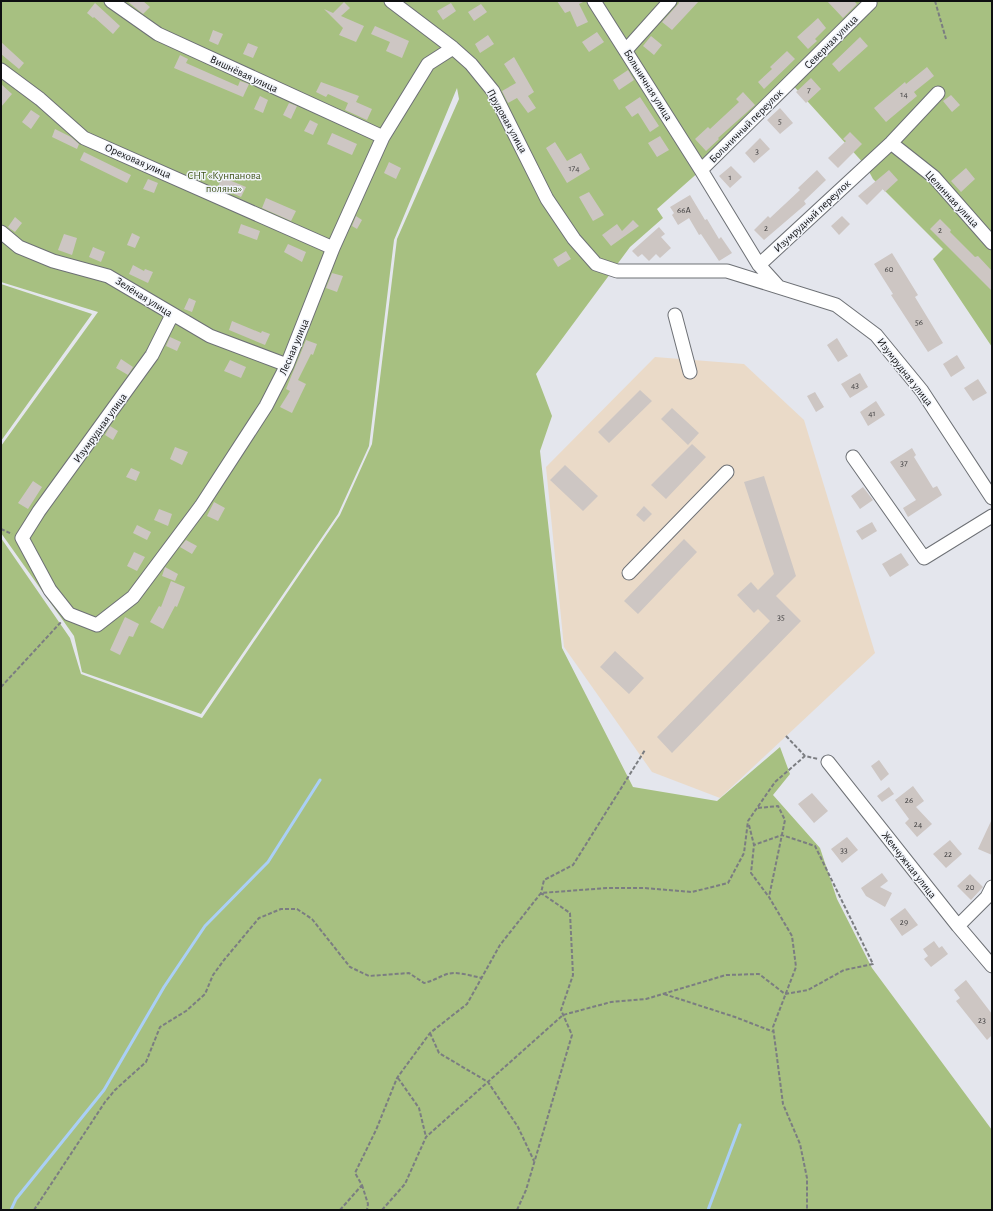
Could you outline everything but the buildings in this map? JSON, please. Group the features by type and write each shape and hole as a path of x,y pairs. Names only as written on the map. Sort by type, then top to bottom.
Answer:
{"street":[{"name":"Вишнёвая улица","path":"111,1 158,34 383,137"},
{"name":"Прудовая улица","path":"392,1 453,48 471,64 493,91 547,199 574,239 596,264 617,271 671,273 727,272 778,286"},
{"name":"Больничная улица","path":"594,1 701,170"},
{"path":"626,50 670,1"},
{"name":"Северная улица","path":"790,82 870,3 869,1"},
{"name":"Лесная улица","path":"69,614 98,625 133,597 201,506 266,406 287,366 333,248 383,137 428,64 453,48"},
{"name":"Ореховая улица","path":"1,70 40,99 84,138 333,248"},
{"name":"Больничный переулок","path":"701,170 790,82"},
{"path":"891,143 938,92"},
{"name":"Изумрудный переулок","path":"759,265 891,143"},
{"name":"Целинная улица","path":"891,143 934,177 992,243"},
{"name":"Изумрудная улица","path":"701,170 759,265 778,286 836,305 876,335 922,391 992,498"},
{"name":"Зелёная улица","path":"1,232 19,247 53,261 108,276 210,336 287,366"},
{"name":"Изумрудная улица","path":"69,614 50,590 22,538 39,511 152,355 172,315"},
{"path":"675,315 690,372"},
{"path":"853,457 924,558 992,516"},
{"path":"628,573 727,472"},
{"name":"Жемчужная улица","path":"828,762 958,926 992,966"},
{"path":"958,926 987,898 992,888"}],"path":[{"path":"935,1 946,39"},
{"path":"1,687 69,614"},
{"path":"786,736 805,756 828,762"},
{"path":"367,1210 368,1204 362,1185 355,1173 376,1130 397,1078 430,1033 468,1004 500,945 541,893 544,880 573,865 645,750"},
{"path":"541,893 608,888 644,888 692,892 728,883 744,853 748,821 775,782 805,756"},
{"path":"758,808 778,806 785,820 768,897"},
{"path":"748,821 754,845 751,873 792,936 796,967 773,1027 783,1104 800,1144 807,1178 807,1210"},
{"path":"382,1210 405,1184 426,1137 563,1015 611,1002 646,999 726,975 759,974 785,994 808,990 844,970 873,964 815,846 782,835 754,845"},
{"path":"517,1210 526,1190 572,1035 561,1010 573,975 570,913 541,893"},
{"path":"34,1210 105,1102 115,1090 146,1062 160,1027 186,1011 205,994 213,975 259,918 281,909 297,909 312,919 350,968 369,976 409,973 424,983 437,980 448,974 462,973 482,978"},
{"path":"663,994 735,1017 774,1032"},
{"path":"430,1033 439,1053 488,1082 518,1127 534,1162"},
{"path":"397,1078 419,1108 426,1137"},
{"path":"340,1210 362,1185"}],"shaded area":[{"path":"655,357 744,364 804,420 875,653 720,798 652,772 564,647 546,467"}],"green space":[{"name":"СНТ «Кунпанова поляна»","path":"1,1 992,1 992,347 933,259 943,249 873,179 866,166 790,82 701,170 657,209 663,218 630,247 536,374 552,416 540,451 562,648 633,787 717,801 780,747 790,774 773,795 820,848 837,899 872,968 992,1130 992,1210 1,1210 1,538 70,638 81,674 202,718 340,515 372,444 397,239 459,99 457,88 394,240 369,446 338,514 201,714 82,672 74,636 1,533 1,446 98,312 1,282"},
{"path":"1,284 92,314 1,441"}],"waterway":[{"path":"11,1210 16,1199 104,1090 164,987 205,926 268,862 320,780"},
{"path":"708,1210 740,1125"}]}
